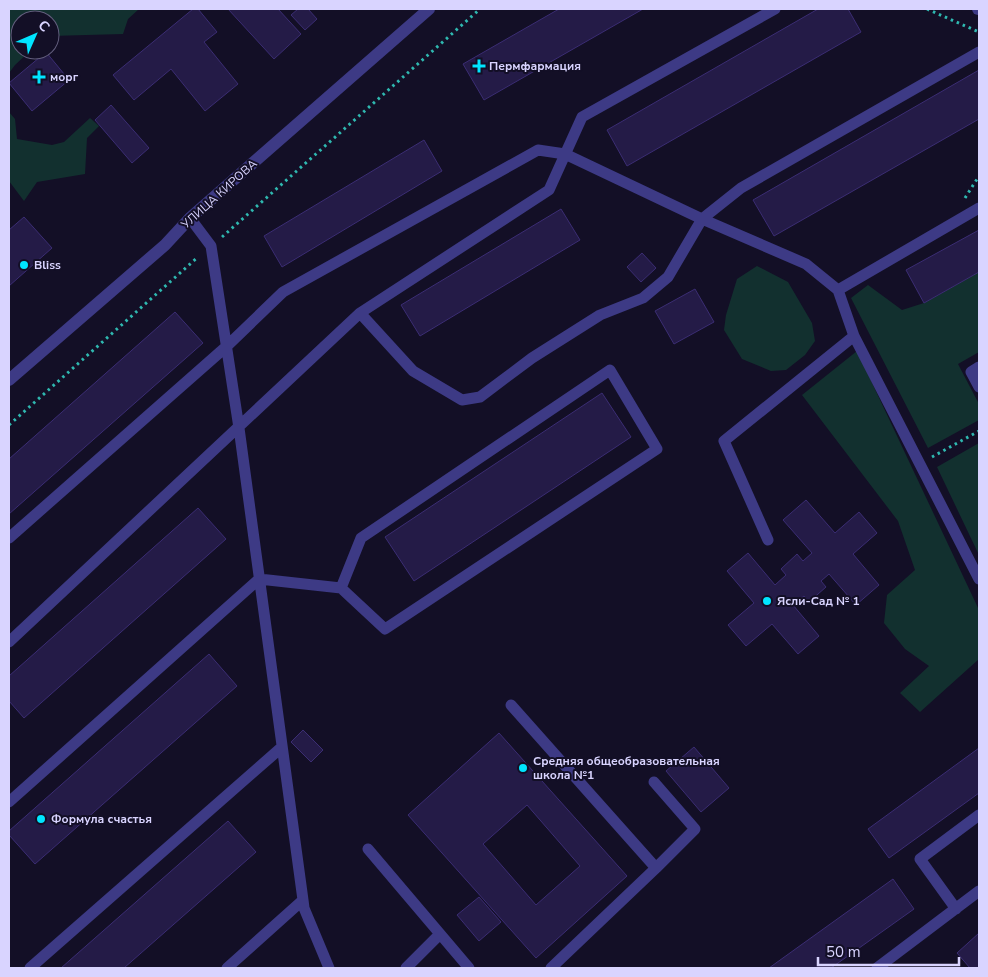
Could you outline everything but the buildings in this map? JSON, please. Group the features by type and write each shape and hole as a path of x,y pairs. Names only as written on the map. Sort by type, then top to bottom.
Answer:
{"street":[{"name":"УЛИЦА КИРОВА","path":"9,380 165,245 190,218 429,9"}],"lane":[{"path":"9,642 360,314 549,190 582,117 775,9"},
{"path":"360,314 413,371 462,400 480,397 532,358 600,315 643,298 668,277 702,219 742,188 979,52"},
{"path":"9,538 227,346 283,292 538,150 565,154 702,219 806,264 838,290 854,336 979,579"},
{"path":"838,290 979,208"},
{"path":"190,218 211,246 239,428 304,908 329,968"},
{"path":"768,540 724,441 854,336"},
{"path":"979,367 971,372 979,387"},
{"path":"9,802 259,580 341,588 385,629 658,449 610,370 361,538 341,588"},
{"path":"511,706 656,868"},
{"path":"30,968 282,747"},
{"path":"550,968 695,829 654,782"},
{"path":"956,909 920,859 979,815"},
{"path":"368,850 468,968"},
{"path":"878,968 979,890"},
{"path":"227,968 303,900"},
{"path":"406,968 439,935"}],"path":[{"path":"9,425 480,9"},
{"path":"927,9 979,32"},
{"path":"920,463 979,431"}],"green space":[{"path":"9,9 139,9 128,19 123,34 60,36 60,10 10,10 10,60 20,60 9,73"},
{"path":"9,112 15,119 17,139 52,145 64,142 90,118 99,126 87,138 85,174 37,182 24,201 9,181"},
{"path":"757,266 788,282 812,323 815,341 805,355 786,370 771,371 742,359 724,330 726,315 737,279"},
{"path":"979,272 979,352 958,364 979,404 979,420 928,448 851,298 868,285 902,310 924,303"},
{"path":"857,351 979,610 979,659 920,712 900,693 929,666 905,649 884,623 887,595 915,570 898,521 802,395"},
{"path":"979,443 979,555 937,467"}],"place":[{"name":"Пермфармация","path":"479,66"},
{"name":"морг","path":"39,77"},
{"name":"Bliss","path":"24,265"},
{"name":"Ясли-Сад № 1","path":"767,601"},
{"name":"Средняя общеобразовательная школа №1","path":"523,768"},
{"name":"Формула счастья","path":"41,819"}]}
